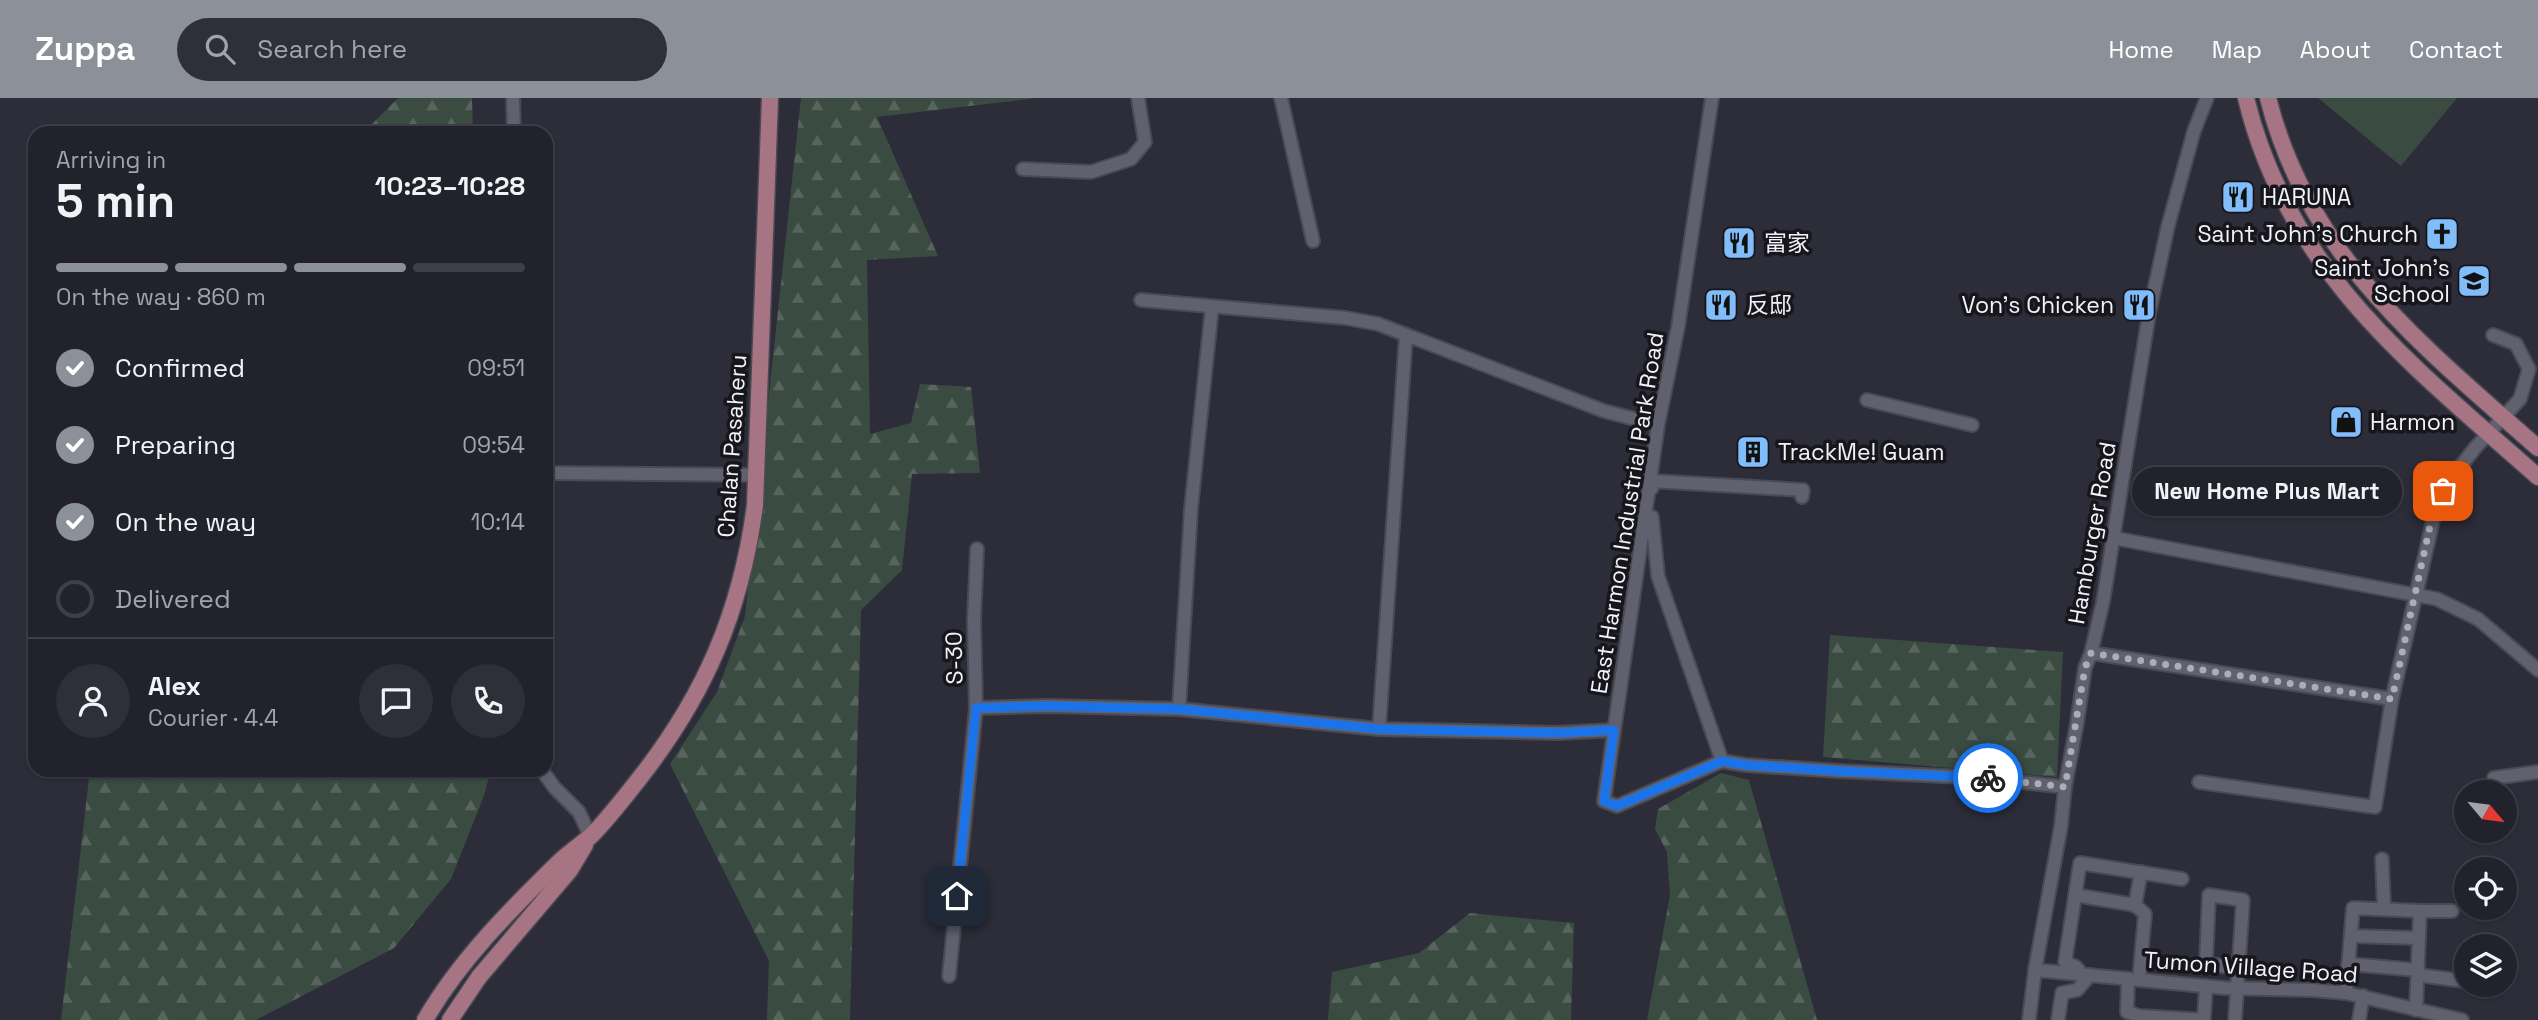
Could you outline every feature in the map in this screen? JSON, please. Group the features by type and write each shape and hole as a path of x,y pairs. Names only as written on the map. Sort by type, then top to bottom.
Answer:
{"main road":[{"name":"Chalan Pasaheru","path":"425,1020 446,988 484,941 559,862 590,836 631,789 671,737 710,669 739,590 751,533 757,475 770,98"},
{"path":"2246,98 2257,138 2280,191 2324,267 2378,333 2538,477"},
{"path":"2268,98 2277,131 2305,193 2325,230 2350,266 2394,318 2538,448"},
{"name":"Chalan Pasaheru","path":"450,1020 479,977 570,870 590,836"}],"street":[{"path":"513,98 514,126"},
{"path":"1023,169 1091,172 1131,159 1145,142 1138,98"},
{"path":"1281,98 1313,241"},
{"name":"East Harmon Industrial Park Road","path":"1712,98 1678,327 1658,425 1604,801 1617,806 1722,761"},
{"name":"Hamburger Road","path":"2029,1020 2085,668 2103,602 2158,267 2194,131 2207,98"},
{"path":"1140,300 1346,318 1378,324 1604,411 1658,425"},
{"path":"1179,709 1191,509 1212,307"},
{"path":"1379,729 1406,335"},
{"path":"2199,782 2375,807 2392,699 2437,503 2453,476 2488,432 2521,399 2529,369 2516,344 2493,335"},
{"path":"1867,400 1972,425"},
{"path":"553,473 757,475"},
{"path":"1802,497 1803,490 1652,481 1652,529 1658,576 1722,761 1839,771 1986,778 2065,787"},
{"path":"2114,538 2437,598 2478,619 2538,670"},
{"name":"S-30","path":"949,976 976,708 974,620 977,548"},
{"path":"2091,653 2392,699"},
{"path":"976,708 1046,706 1179,709 1379,729 1557,733 1614,730"},
{"path":"2494,780 2538,772"},
{"path":"547,777 579,812 590,836"},
{"path":"2382,859 2384,909"},
{"path":"2058,1020 2062,993 2077,989 2086,975 2065,962 2080,863 2182,878"},
{"path":"2135,905 2141,872"},
{"path":"2075,895 2135,905 2145,914 2127,1012 2139,1016 2204,1019 2206,986"},
{"path":"2235,1020 2243,900 2208,895 2206,963 2238,969"},
{"path":"2346,993 2353,908 2452,911"},
{"path":"2416,1010 2420,911"},
{"path":"2351,936 2419,939"},
{"path":"2348,964 2454,979"},
{"name":"Tumon Village Road","path":"2035,970 2206,986 2312,989 2363,996 2462,1020"},
{"path":"2359,1020 2363,996"},
{"path":"2393,1020 2395,1004"}],"green space":[{"path":"398,98 472,98 473,126 370,126"},
{"path":"801,98 1036,98 877,117 938,256 867,260 870,434 911,423 920,384 971,387 980,473 912,474 902,570 861,610 850,1020 767,1020 769,961 670,764 717,692 745,616"},
{"path":"2318,98 2457,98 2401,166"},
{"path":"1830,635 2063,652 2057,777 1823,757"},
{"path":"1721,773 1749,780 1817,1020 1647,1020 1670,895 1667,852 1655,829 1658,809"},
{"path":"89,777 489,777 451,879 394,948 256,1020 61,1020"},
{"path":"1470,913 1574,923 1571,1020 1328,1020 1332,972 1419,953"}],"way so far":[{"path":"1988,778 2065,787 2085,668 2091,653 2392,699 2432,517 2443,491"}],"place":[{"name":"HARUNA","path":"2238,197"},
{"name":"Saint John's Church","path":"2442,234"},
{"name":"富家","path":"1739,243"},
{"name":"Saint John's School","path":"2474,281"},
{"name":"反邸","path":"1721,305"},
{"name":"Von's Chicken","path":"2139,305"},
{"name":"Harmon","path":"2346,422"},
{"name":"TrackMe! Guam","path":"1753,452"},
{"name":"New Home Plus Mart","path":"2443,491"}],"route":[{"path":"957,896 976,708 1046,706 1179,709 1379,729 1557,733 1614,730 1604,801 1617,806 1722,761 1839,771 1988,778"}]}
